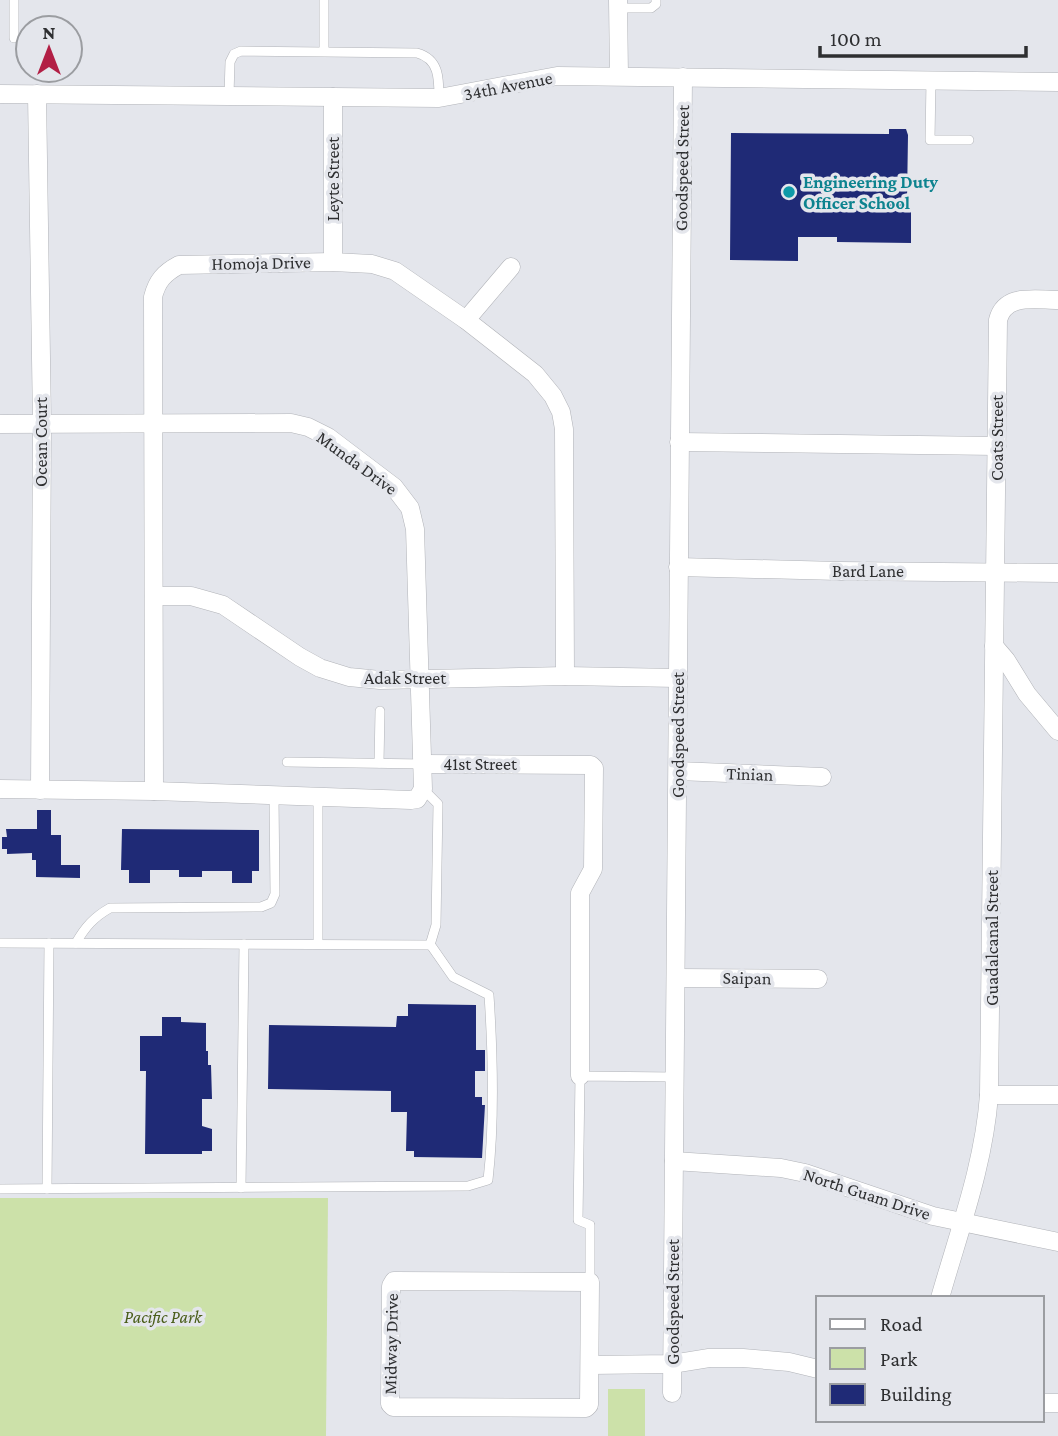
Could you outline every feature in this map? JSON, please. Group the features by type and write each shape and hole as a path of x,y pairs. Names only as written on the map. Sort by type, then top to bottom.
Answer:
{"street":[{"path":"618,4 619,75"},
{"name":"34th Avenue","path":"0,94 439,98 537,78 619,75 1058,82"},
{"name":"Goodspeed Street","path":"672,1393 683,77"},
{"name":"Ocean Court","path":"37,94 42,424 40,790"},
{"name":"Leyte Street","path":"333,97 333,262"},
{"name":"Homoja Drive","path":"154,791 153,297 156,286 168,270 186,264 333,262 372,264 395,271 466,320 535,374 553,396 561,412 565,438 565,676"},
{"path":"466,320 511,267"},
{"name":"Coats Street","path":"996,572 998,320 1004,306 1013,300 1058,300"},
{"name":"Munda Drive","path":"0,424 275,423 307,428 328,437 394,487 410,508 415,529 424,764"},
{"path":"679,442 997,446"},
{"name":"Bard Lane","path":"678,567 1058,573"},
{"name":"Guadalcanal Street","path":"941,1296 982,1151 989,1095 996,572"},
{"name":"Adak Street","path":"154,596 191,596 223,605 300,657 334,673 364,680 565,676 678,678"},
{"path":"994,646 1027,694 1058,731"},
{"name":"41st Street","path":"0,789 154,791 411,800 417,799 424,789 424,764 591,765 594,768 593,869 580,894 580,1076"},
{"name":"Tinian","path":"678,771 822,777"},
{"name":"Saipan","path":"676,978 817,979"},
{"path":"989,1095 1058,1096"},
{"name":"North Guam Drive","path":"674,1161 781,1168 805,1173 898,1206 962,1223 1058,1242"},
{"name":"Midway Drive","path":"394,1282 590,1282 590,1365 589,1405 586,1408 393,1407 390,1404 391,1286 394,1282"},
{"path":"590,1365 672,1364 709,1358 743,1358 789,1362 816,1369"}],"lane":[{"path":"324,0 324,51"},
{"path":"618,4 651,8 656,4 656,0"},
{"path":"229,94 230,62 234,54 241,51 324,51 425,55 436,66 439,98"},
{"path":"931,80 930,140 969,140"},
{"path":"379,764 380,711"},
{"path":"287,762 424,764"},
{"path":"424,789 438,804 436,925 430,944"},
{"path":"76,943 84,928 96,916 110,908 261,908 271,903 275,894 274,796"},
{"path":"318,798 318,944"},
{"path":"0,943 430,944"},
{"path":"47,1189 49,943"},
{"path":"241,1188 244,944"},
{"path":"0,1189 468,1186 488,1180 492,1145 492,1033 489,995 453,977 430,944"},
{"path":"590,1282 590,1225 578,1220 580,1076 675,1077"}],"green space":[{"name":"Pacific Park","path":"0,1198 328,1198 326,1436 0,1436"},
{"path":"608,1389 645,1389 645,1436 608,1436"}],"building":[{"name":"Engineering Duty Officer School","path":"889,129 906,129 908,135 907,200 911,200 911,243 837,242 837,237 798,237 798,261 730,260 731,133 889,134"},
{"path":"37,810 51,810 51,835 61,835 61,865 80,865 80,878 36,877 36,860 32,860 32,853 7,854 7,849 2,849 2,837 7,837 6,829 37,829"},
{"path":"122,829 259,830 259,871 252,871 252,883 232,883 232,871 202,871 202,877 179,877 179,870 150,870 150,883 129,883 129,870 121,870"},
{"path":"408,1004 476,1005 476,1050 485,1050 485,1071 475,1071 475,1097 482,1097 482,1105 485,1105 482,1158 414,1157 414,1151 406,1151 407,1112 391,1112 391,1091 268,1089 269,1025 396,1027 397,1016 408,1016"},
{"path":"162,1017 181,1017 181,1022 206,1023 206,1051 208,1065 211,1065 212,1099 202,1099 202,1126 212,1129 212,1151 202,1151 202,1154 145,1154 146,1071 140,1071 140,1036 162,1036"}],"place":[{"name":"Engineering Duty Officer School","path":"789,192"}]}
